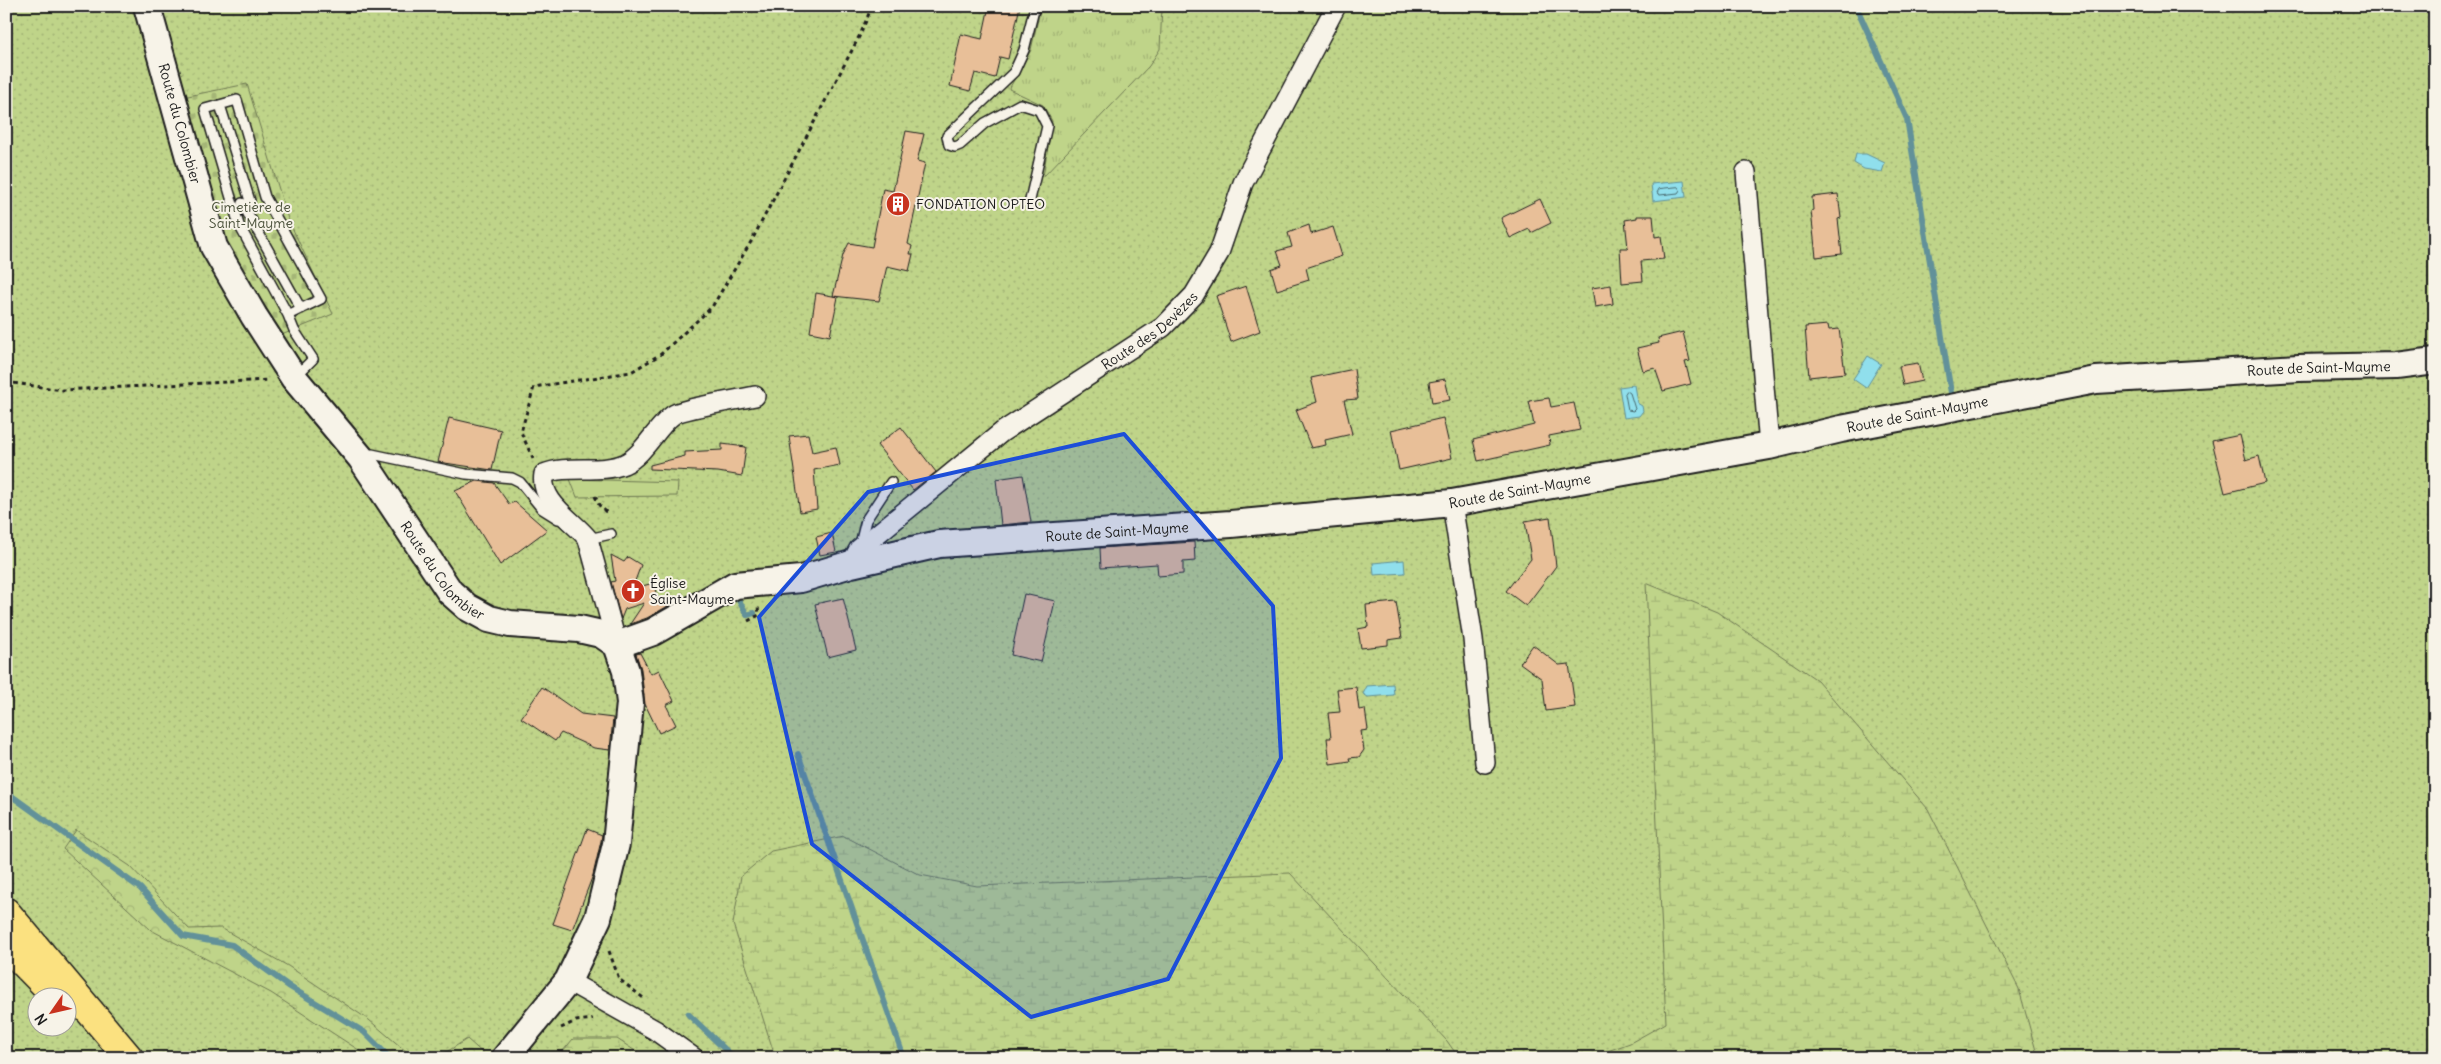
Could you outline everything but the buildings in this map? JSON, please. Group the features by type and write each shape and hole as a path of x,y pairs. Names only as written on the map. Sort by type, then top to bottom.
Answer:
{"main road":[{"path":"6,912 129,1058"},
{"path":"6,945 46,986"},
{"path":"78,1016 125,1058"}],"street":[{"name":"Route du Colombier","path":"147,6 214,247 254,316 294,378 360,458 450,592 467,607 489,619 510,624 579,629 601,634 617,646"},
{"name":"Route des Devèzes","path":"855,557 1002,432 1163,327 1194,295 1219,253 1243,184 1336,6"},
{"path":"1746,172 1769,446"},
{"name":"Route de Saint-Mayme","path":"617,646 653,632 701,598 735,585 801,579 855,557 939,544 1231,524 1452,503 1769,446 1841,429 2096,380 2299,368 2396,366 2435,361"},
{"path":"505,1058 568,981 598,918 616,844 630,703 626,671 617,646 588,539 579,528 568,521 545,491 542,482 544,474 551,470 588,469 624,464 652,440 673,414 756,396"},
{"path":"1452,503 1473,639 1485,763"},
{"path":"568,981 655,1030 694,1058"}],"lane":[{"path":"1030,200 1047,126 1040,110 1020,104 985,123 960,145 955,147 948,145 947,136 1014,72 1024,50 1035,6"},
{"path":"288,315 321,299 265,197 237,100 205,108 238,225 288,315 294,330 314,359 294,378"},
{"path":"220,104 246,202 300,309"},
{"path":"233,206 265,197"},
{"path":"360,458 372,454 466,474 512,478 520,482 542,509 564,522 568,521"},
{"path":"855,557 866,520 891,482"},
{"path":"588,539 611,534"}],"path":[{"path":"544,474 530,455 521,432 534,387 631,372 661,354 712,307 757,231 861,33 872,6"},
{"path":"6,382 63,390 294,378"},
{"path":"595,496 599,505 607,513"},
{"path":"748,621 759,615 757,601"},
{"path":"554,1032 576,1021 602,1018"}],"highlighted area":[{"path":"1124,434 1273,606 1281,758 1168,979 1031,1017 812,844 759,617 868,492"}],"green space":[{"path":"6,6 2435,6 2435,1058 6,1058"},
{"path":"1041,6 1162,6 1160,49 1149,66 1043,177 1052,121 1043,105 1009,89 1031,50"},
{"name":"Cimetière de Saint-Mayme","path":"247,84 288,219 333,314 279,336 219,228 183,97"},
{"path":"570,479 678,482 677,496 577,497"},
{"path":"1646,583 1717,612 1817,680 1928,809 2019,989 2038,1058 1588,1058 1630,1043 1666,1023"},
{"path":"76,830 130,866 189,929 221,928 288,966 369,1020 414,1058 371,1058 271,993 151,930 63,849"},
{"path":"844,836 920,875 977,886 1290,873 1447,1041 1459,1058 777,1058 733,924 741,876 771,851"},
{"path":"467,1039 486,1056 437,1058"},
{"path":"573,1039 617,1039 646,1058 557,1058"}],"water":[{"path":"1856,154 1866,154 1885,163 1882,172 1864,169 1854,163"},
{"path":"1684,181 1686,197 1653,201 1651,184"},
{"path":"1868,356 1881,364 1866,388 1853,379"},
{"path":"1634,385 1637,403 1642,406 1643,411 1639,416 1624,418 1619,387"},
{"path":"1404,560 1405,573 1374,575 1373,563"},
{"path":"1393,684 1394,695 1368,697 1363,694 1367,686"}],"waterway":[{"path":"1856,6 1907,119 1952,399"},
{"path":"737,597 747,615 754,613"},
{"path":"798,754 904,1058"},
{"path":"6,792 140,888 183,936 232,945 290,987 364,1032 390,1058"},
{"path":"688,1014 734,1058"}],"place":[{"name":"FONDATION OPTEO","path":"898,204"},
{"name":"Église Saint-Mayme","path":"633,591"}]}
